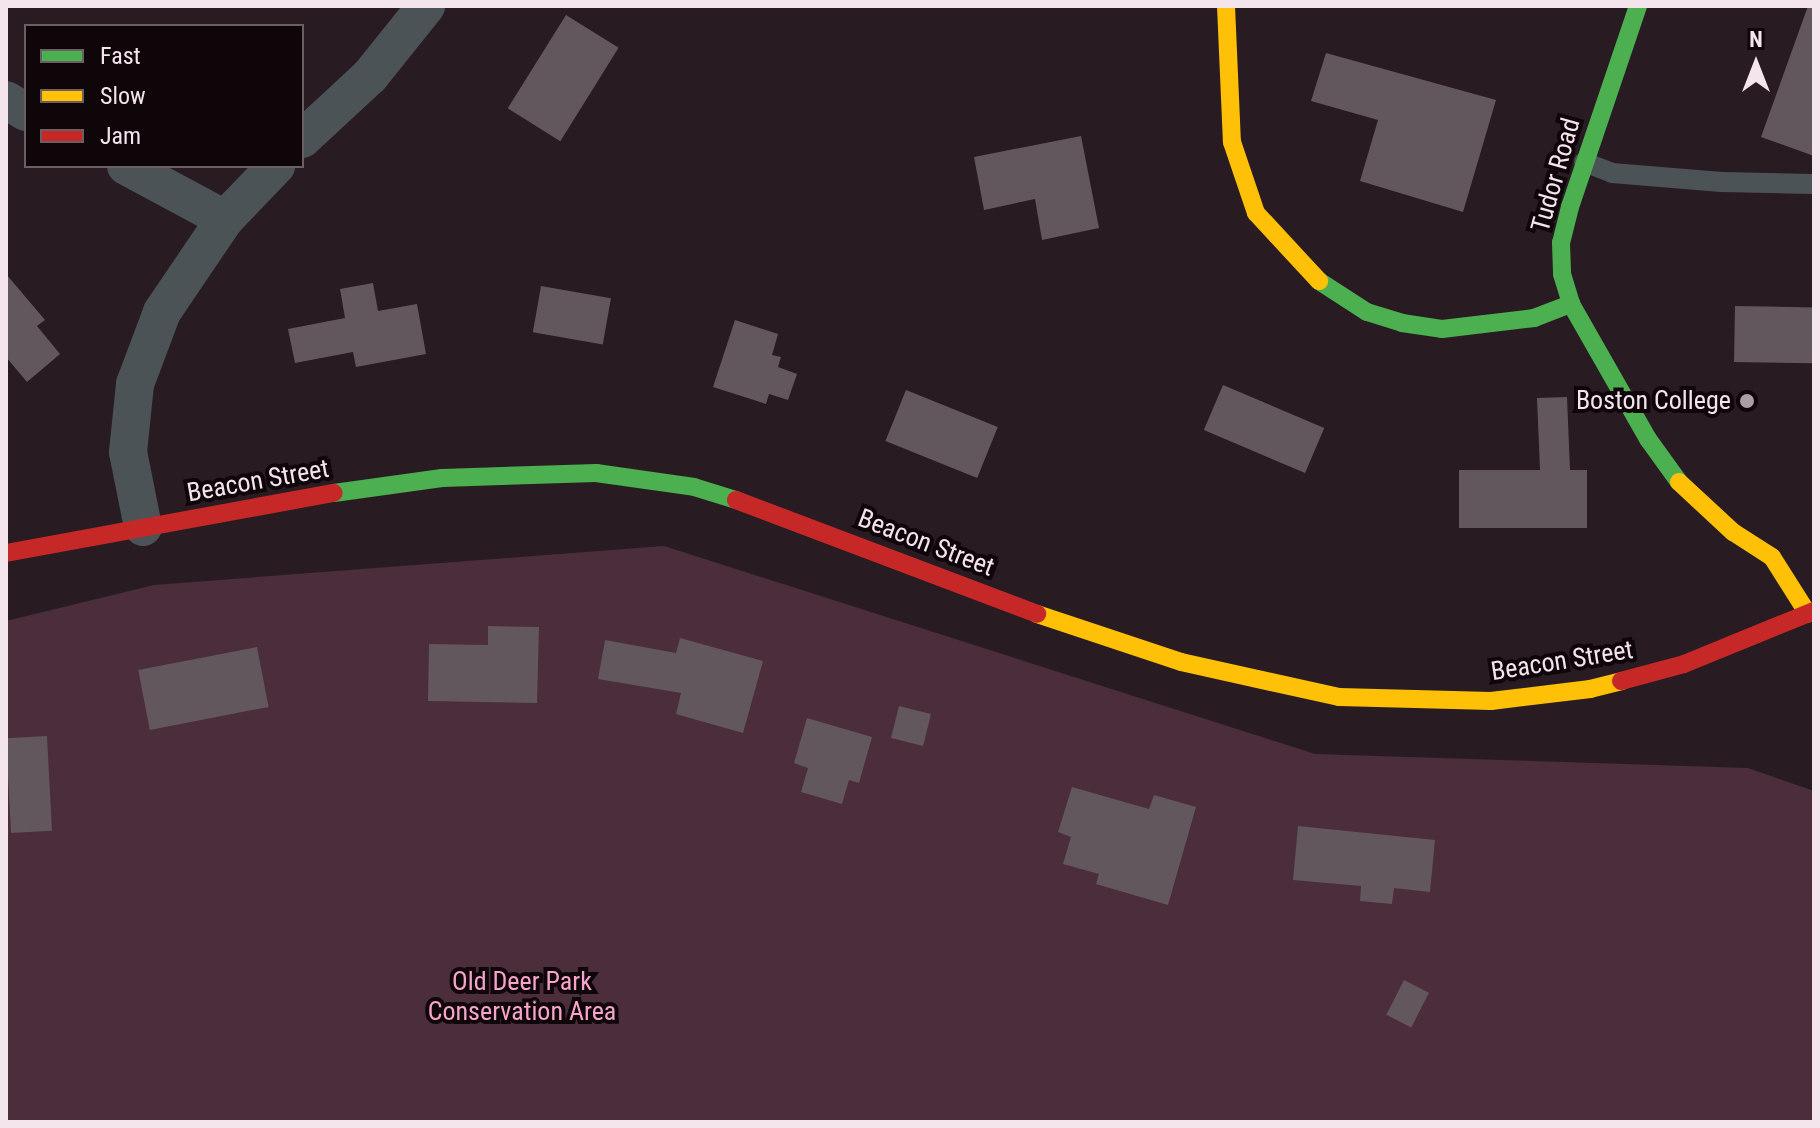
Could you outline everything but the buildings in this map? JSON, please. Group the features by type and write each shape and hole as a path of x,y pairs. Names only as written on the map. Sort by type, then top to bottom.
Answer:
{"main road":[{"path":"1226,6 1232,142 1256,213 1310,275 1367,312 1402,323 1442,329 1534,318 1571,304"},
{"name":"Tudor Road","path":"1637,10 1584,162 1561,243 1562,274 1571,304 1648,439 1675,478 1733,532 1772,557 1811,612"},
{"name":"Beacon Street","path":"6,553 442,478 545,473 644,479 741,501 1063,624 1181,662 1339,697 1491,701 1590,689 1684,664 1811,612"}],"street":[{"path":"304,137 370,76 426,6"},
{"path":"6,100 24,111"},
{"path":"130,168 225,219"},
{"path":"143,527 128,452 135,384 162,312 225,219 274,168"}],"lane":[{"path":"1612,6 1637,10"},
{"path":"1584,162 1612,173 1722,182 1814,184"}],"green space":[{"name":"Old Deer Park Conservation Area","path":"664,546 1315,754 1748,768 1814,791 1814,1122 6,1122 6,621 154,585"}],"traffic: fast":[{"path":"1638,6 1570,207 1561,243 1562,274 1571,304 1648,439 1679,482"},
{"path":"1319,281 1367,312 1402,323 1442,329 1534,318 1571,304"},
{"path":"334,493 442,478 596,473 694,487 736,500"}],"traffic: slow":[{"path":"1226,6 1232,142 1256,213 1319,281"},
{"path":"1679,482 1733,532 1772,557 1808,614"},
{"path":"1037,614 1181,662 1339,697 1491,701 1590,689 1621,681"}],"traffic: jam":[{"path":"6,553 334,493"},
{"path":"736,500 1037,614"},
{"path":"1621,681 1684,664 1814,611"}],"place":[{"name":"Boston College","path":"1747,401"}]}
